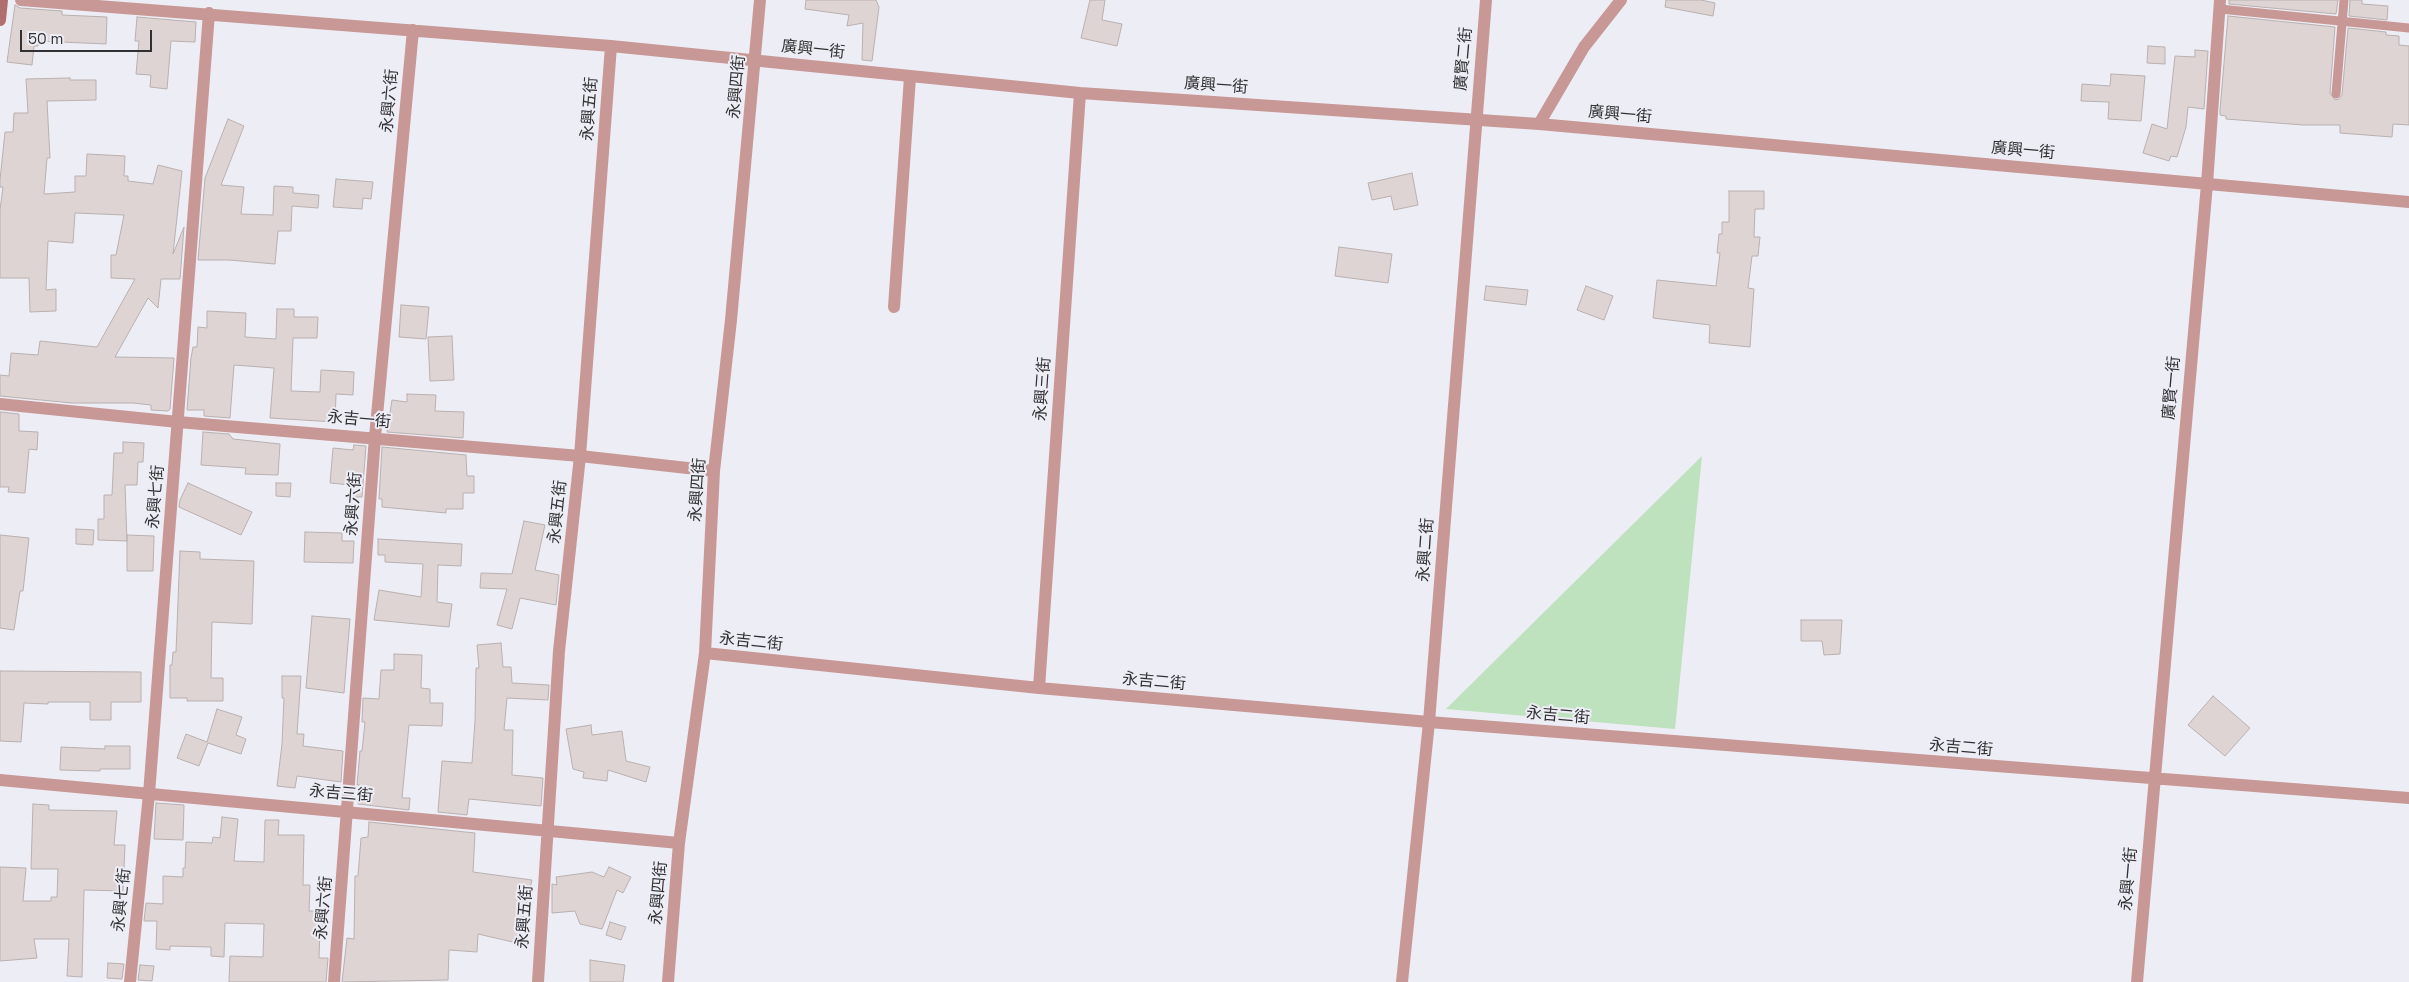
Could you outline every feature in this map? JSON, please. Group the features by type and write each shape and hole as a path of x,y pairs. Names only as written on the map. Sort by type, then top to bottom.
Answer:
{"street":[{"path":"0,20 2,0"},
{"name":"廣興一街","path":"21,0 611,46 910,77 1080,92 1539,124 2409,202"},
{"name":"永興四街","path":"668,982 679,843 705,653 714,471 731,320 756,61 760,0"},
{"name":"廣賢二街","path":"1475,120 1486,0"},
{"path":"1539,124 1584,47 1621,0"},
{"name":"廣賢一街","path":"2154,779 2207,184 2220,5"},
{"name":"永興七街","path":"130,982 149,794 209,14"},
{"name":"永興六街","path":"334,982 375,437 413,30"},
{"name":"永興五街","path":"538,982 559,651 580,456 611,46"},
{"path":"894,307 910,77"},
{"name":"永興三街","path":"1039,688 1080,92"},
{"name":"永興二街","path":"1402,982 1429,722 1475,120"},
{"name":"永吉一街","path":"0,404 178,422 375,437 580,456 714,471"},
{"name":"永吉二街","path":"705,653 1039,688 1429,722 2409,798"},
{"name":"永興一街","path":"2137,982 2154,779"},
{"name":"永吉三街","path":"0,780 679,843"}],"lane":[{"path":"2336,94 2344,0"},
{"path":"2220,5 2409,28"}],"green space":[{"path":"1702,456 1675,729 1446,709"}],"building":[{"path":"806,0 876,0 879,7 872,61 862,60 863,23 847,26 849,15 805,9"},
{"path":"1090,0 1105,0 1102,20 1122,24 1117,46 1081,38"},
{"path":"1666,0 1701,0 1715,3 1713,16 1665,7"},
{"path":"2229,0 2338,0 2336,14 2229,4"},
{"path":"2350,0 2362,0 2362,4 2388,6 2387,20 2349,16"},
{"path":"15,5 20,8 62,11 62,15 107,17 106,44 39,41 38,46 34,46 32,65 7,62"},
{"path":"2228,16 2335,27 2330,93 2335,100 2339,99 2342,95 2348,28 2386,32 2386,35 2399,36 2399,45 2409,46 2409,125 2393,124 2392,137 2340,133 2340,125 2303,125 2226,119 2226,116 2220,115 2220,110"},
{"path":"137,17 196,22 195,42 171,41 167,89 150,87 151,75 136,74 139,41 135,41"},
{"path":"2148,46 2165,47 2165,64 2147,63"},
{"path":"2195,50 2208,51 2204,109 2188,107 2186,127 2177,157 2171,156 2169,161 2143,153 2152,124 2167,129 2175,56 2195,57"},
{"path":"2111,74 2145,76 2141,121 2108,119 2109,102 2081,101 2082,84 2110,86"},
{"path":"70,78 70,80 96,80 96,100 47,101 50,158 47,158 44,194 75,192 75,176 86,176 87,154 125,156 124,176 128,176 128,181 153,184 158,165 182,171 173,254 184,227 180,279 161,279 158,308 148,298 115,357 174,358 170,409 168,411 151,410 151,405 133,403 72,403 0,396 0,375 9,376 11,353 38,355 40,341 97,347 135,279 111,278 111,255 116,255 124,215 75,213 73,243 48,241 46,290 56,289 56,311 30,312 29,278 0,278 0,210 3,187 0,187 0,180 5,132 13,132 14,113 28,113 26,79"},
{"path":"228,119 244,126 221,185 244,187 241,214 273,215 274,186 293,187 293,193 319,195 318,208 292,206 291,231 278,231 275,264 229,260 198,260 205,178"},
{"path":"1412,173 1418,205 1394,210 1391,196 1372,200 1368,183"},
{"path":"336,179 373,182 371,199 363,198 362,209 333,207"},
{"path":"1729,191 1764,191 1764,209 1755,209 1754,237 1760,237 1758,256 1752,256 1748,288 1754,289 1750,347 1709,343 1710,325 1653,318 1657,280 1716,286 1720,253 1717,253 1719,234 1722,234 1722,222 1729,222"},
{"path":"1339,247 1392,254 1388,283 1335,276"},
{"path":"1486,286 1528,290 1526,305 1484,300"},
{"path":"1586,286 1613,296 1604,320 1577,310"},
{"path":"401,305 429,307 426,339 399,337"},
{"path":"277,309 294,309 294,317 318,317 317,338 293,338 291,391 320,392 321,370 354,372 353,395 336,394 335,422 270,418 274,368 234,365 230,418 204,416 204,410 187,410 193,347 197,347 198,327 207,328 207,311 246,313 245,337 276,339"},
{"path":"452,336 454,380 430,381 428,337"},
{"path":"407,394 436,395 435,411 464,412 463,438 387,432 392,400 407,402"},
{"path":"0,412 19,414 19,431 38,432 37,450 29,449 25,493 8,492 9,487 0,487"},
{"path":"203,432 229,434 233,439 280,444 278,475 245,474 246,468 201,465"},
{"path":"123,442 144,443 143,462 138,462 137,485 125,485 127,541 98,540 98,519 104,519 104,495 112,495 114,453 123,453"},
{"path":"354,445 366,446 362,497 350,497 351,485 330,483 333,448 353,450"},
{"path":"382,447 466,455 467,476 474,476 474,493 463,493 463,509 446,509 446,513 382,507 382,499 379,499"},
{"path":"188,483 252,512 241,535 179,507 180,500"},
{"path":"276,483 291,483 290,497 276,496"},
{"path":"524,521 545,525 535,570 559,575 556,605 520,598 512,629 497,625 507,589 480,588 481,573 512,574"},
{"path":"76,529 94,530 93,545 76,544"},
{"path":"305,532 342,533 342,541 354,541 353,563 304,562"},
{"path":"0,535 29,538 23,591 20,591 14,630 0,628"},
{"path":"127,535 154,536 153,571 127,571"},
{"path":"378,539 462,544 461,566 438,565 437,602 452,604 449,627 374,620 379,590 421,597 423,564 385,562 385,555 378,555"},
{"path":"180,551 200,552 200,559 254,561 252,624 212,622 211,678 223,678 223,701 187,701 187,698 170,698 170,665 172,665 173,652 176,652"},
{"path":"312,616 350,619 344,693 306,688"},
{"path":"1801,620 1842,620 1840,654 1824,655 1822,641 1801,641"},
{"path":"501,643 503,667 511,667 512,683 549,685 548,700 507,698 504,730 513,730 512,775 543,778 541,806 469,799 467,815 438,812 442,761 472,763 476,668 479,668 477,645"},
{"path":"394,654 422,655 421,688 430,689 430,703 443,703 442,726 409,725 402,798 410,798 409,810 358,804 360,785 357,785 365,722 362,722 363,698 379,699 381,670 394,670"},
{"path":"0,671 141,672 141,702 111,702 111,720 90,720 90,702 24,703 21,742 0,741"},
{"path":"282,676 301,676 297,734 304,734 303,746 343,751 341,782 297,776 295,788 277,786 282,744 284,698 282,698"},
{"path":"2213,696 2250,728 2225,756 2188,725"},
{"path":"217,709 242,717 236,735 246,739 241,754 208,743 199,766 177,758 186,734 207,742"},
{"path":"591,725 592,735 622,731 626,761 650,767 646,782 608,770 607,781 583,778 584,772 573,769 566,729"},
{"path":"105,746 130,746 130,769 100,769 100,771 60,770 61,747 105,749"},
{"path":"156,803 184,805 183,840 154,839"},
{"path":"33,804 49,805 49,810 117,811 114,845 125,845 123,891 84,890 82,977 67,976 69,939 34,939 37,958 0,961 0,867 26,868 23,901 51,901 51,897 57,897 58,869 31,869"},
{"path":"222,817 238,819 234,861 264,862 265,820 279,820 278,835 304,835 303,885 310,885 309,911 324,911 323,931 320,930 319,958 328,958 326,982 229,982 230,956 263,957 264,924 225,923 224,957 211,956 211,947 170,946 170,950 156,949 157,921 144,921 146,903 163,904 163,876 183,877 186,842 212,843 213,837 220,838"},
{"path":"369,822 475,833 473,872 532,880 517,943 478,934 477,952 449,950 448,980 342,982 347,938 354,939 355,876 358,876 361,838 368,837"},
{"path":"609,867 631,877 623,893 617,890 602,929 580,924 575,911 552,913 552,884 557,885 556,877 592,872 604,877"},
{"path":"610,922 626,927 621,940 606,935"},
{"path":"590,960 625,965 623,982 590,982"},
{"path":"108,963 124,964 122,979 107,978"},
{"path":"140,965 154,966 152,981 138,980"}]}
